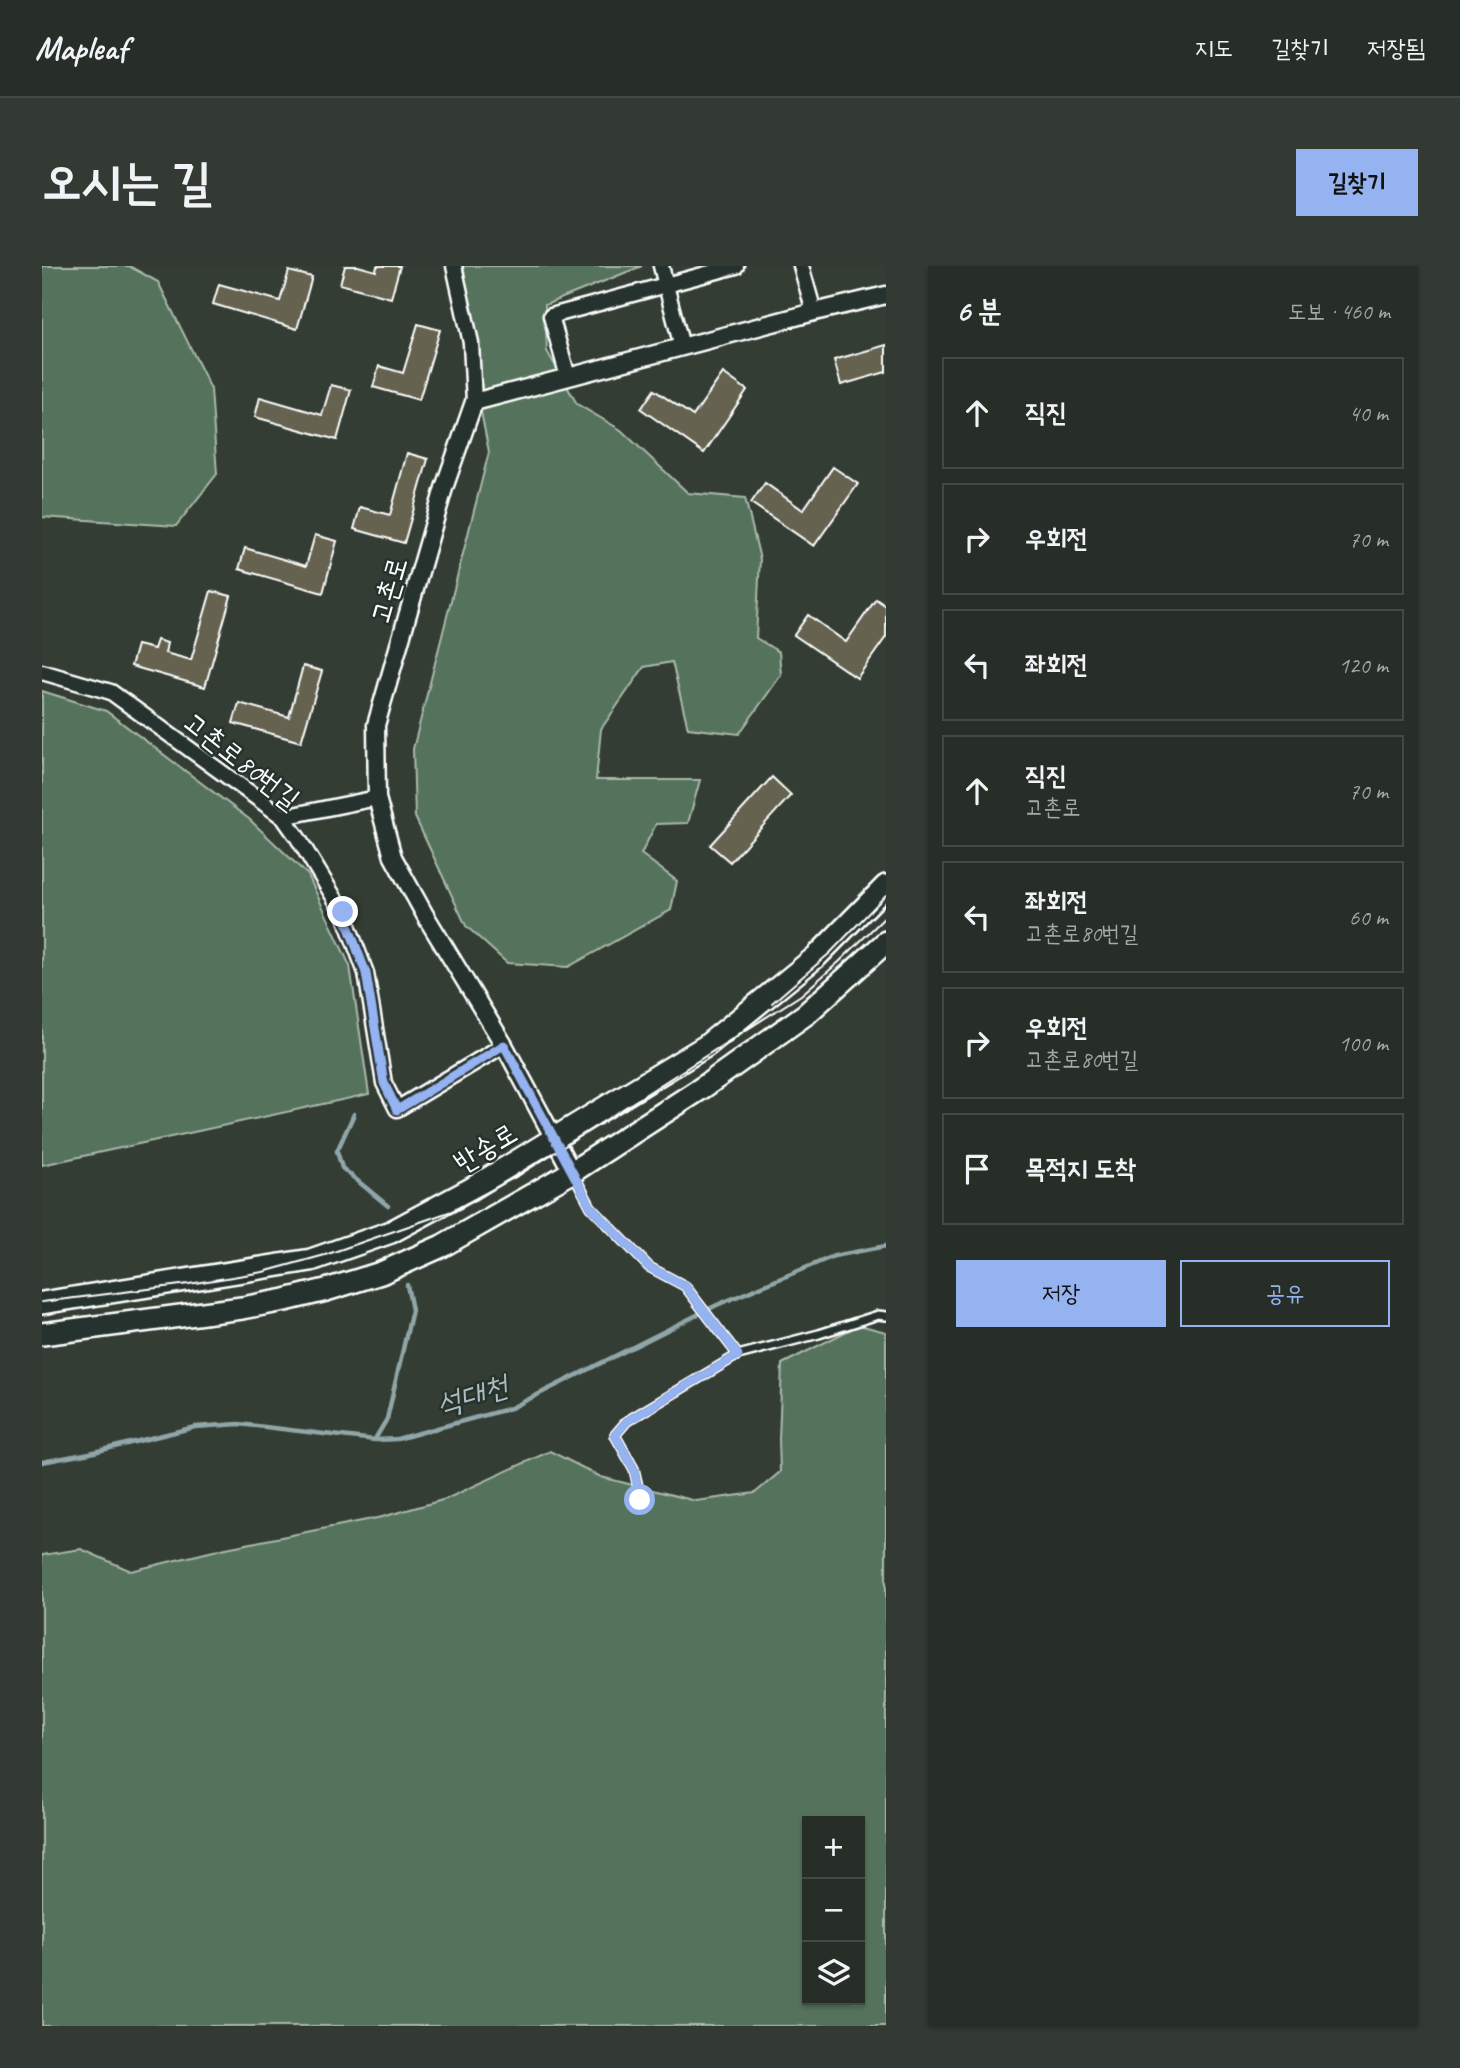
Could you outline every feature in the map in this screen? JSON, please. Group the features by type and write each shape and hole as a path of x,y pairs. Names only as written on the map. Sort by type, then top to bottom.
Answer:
{"main road":[{"name":"반송로","path":"42,1303 311,1260 391,1232 471,1189 706,1046 817,956 886,886"},
{"path":"42,1334 242,1308 326,1290 380,1273 442,1247 572,1172 705,1086 806,1014 886,942"}],"street":[{"path":"454,266 471,343 474,402 886,295"},
{"path":"661,266 682,347"},
{"path":"568,377 551,316 736,266"},
{"path":"801,266 814,312"},
{"name":"고촌로","path":"474,402 444,488 376,725 377,798 393,857 504,1045 572,1172"},
{"name":"고촌로80번길","path":"42,672 111,692 283,817 343,912 366,973 384,1083 397,1110 504,1045"},
{"path":"283,817 377,798"}],"lane":[{"path":"572,1172 591,1207 649,1267 691,1292 738,1355"},
{"path":"640,1500 634,1469 615,1435 627,1421 738,1355 878,1315 886,1316"}],"green space":[{"path":"42,266 129,266 158,282 211,389 217,474 176,526 42,517"},
{"path":"452,266 642,266 545,305 547,351 577,404 621,430 688,493 745,498 760,559 756,638 779,652 781,675 739,734 688,728 672,662 644,667 601,729 596,780 700,780 688,823 656,824 641,854 677,881 671,910 568,967 507,963 466,926 415,817 413,749 489,452"},
{"path":"42,691 106,711 249,819 308,875 350,966 369,1094 42,1165"},
{"path":"859,1325 886,1332 886,2026 42,2026 42,1555 81,1549 131,1571 226,1548 382,1517 446,1499 550,1451 601,1477 696,1501 755,1493 780,1472 782,1364"}],"building":[{"path":"345,266 376,271 377,266 400,266 391,298 340,284"},
{"path":"289,271 312,277 297,329 213,304 219,284 280,301"},
{"path":"418,324 440,330 419,400 373,387 379,366 403,373"},
{"path":"886,345 886,372 841,385 834,360"},
{"path":"723,373 747,390 704,453 641,409 654,390 693,416"},
{"path":"331,385 351,390 337,440 255,417 260,397 322,415"},
{"path":"407,453 428,459 404,543 354,529 360,507 390,515"},
{"path":"833,467 858,484 814,546 751,503 765,483 803,510"},
{"path":"315,535 337,541 323,593 239,569 245,548 306,566"},
{"path":"211,591 231,596 205,687 131,666 137,645 154,649 157,640 167,643 165,653 191,660"},
{"path":"876,599 886,606 886,637 857,678 794,635 808,615 846,642"},
{"path":"303,666 322,671 301,742 233,723 239,703 289,717"},
{"path":"772,777 791,795 730,862 710,845"}],"waterway":[{"path":"354,1114 337,1151 342,1168 388,1206"},
{"name":"석대천","path":"42,1462 195,1427 239,1424 375,1440 397,1439 511,1408 717,1305 834,1256 886,1246"},
{"path":"375,1439 387,1419 412,1310 407,1285"}],"tram line":[{"path":"772,1003 830,953 886,895"},
{"path":"42,1302 263,1272 325,1255 452,1211 521,1174 801,995 886,916"}],"route":[{"path":"343,912 366,973 384,1083 397,1110 504,1045 591,1207 649,1267 691,1292 738,1355 627,1421 615,1435 634,1469 640,1500"}]}
